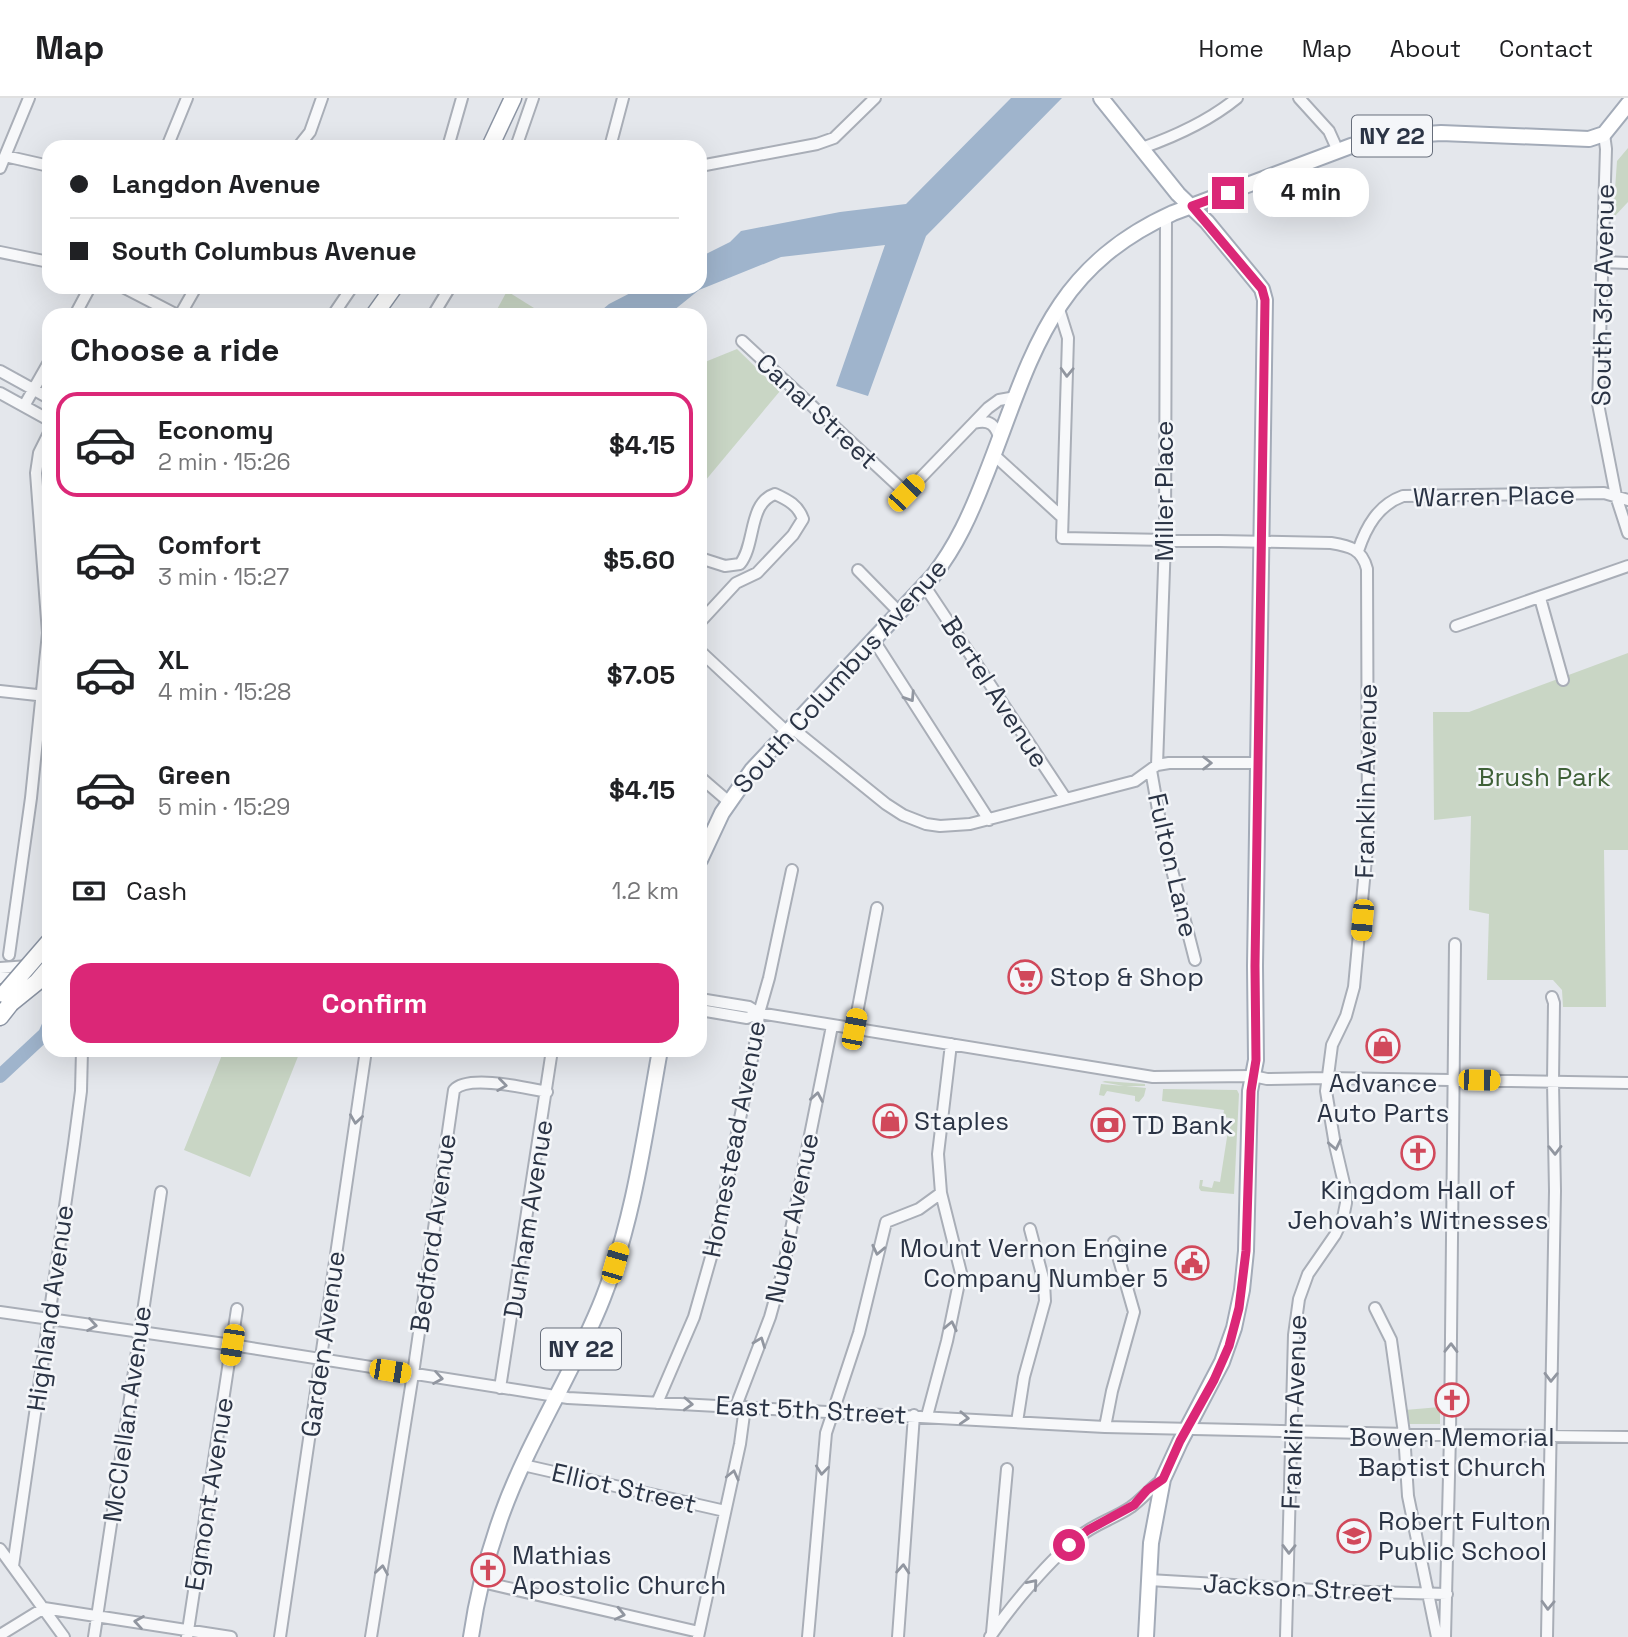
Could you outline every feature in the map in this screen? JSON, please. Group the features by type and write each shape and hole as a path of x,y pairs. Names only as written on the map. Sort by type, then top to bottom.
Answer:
{"highway":[{"path":"483,140 506,101"},
{"path":"492,140 506,101"},
{"path":"0,1017 5,999 42,951"},
{"path":"5,999 42,965"},
{"path":"5,999 37,982 42,976"}],"main road":[{"path":"1101,98 1146,147"},
{"path":"1110,98 1178,194 1192,206 1264,293 1256,1060 1250,1098 1246,1251 1239,1308 1222,1362 1163,1479 1151,1543 1146,1637"},
{"path":"1604,134 1628,104"},
{"name":"South Columbus Avenue","path":"707,835 752,770 924,585 957,542 994,456 1038,340 1070,289 1099,260 1134,234 1166,216 1372,140 1417,133 1589,139 1604,134"},
{"name":"NY 22","path":"471,1637 482,1581 502,1513 595,1317 615,1263 631,1203 659,1057"}],"street":[{"path":"0,168 29,98"},
{"path":"170,140 187,98"},
{"path":"304,140 310,132 323,98"},
{"path":"450,140 462,98"},
{"path":"518,140 533,98"},
{"path":"612,140 623,98"},
{"path":"707,165 817,144 834,138 875,98"},
{"path":"1146,147 1188,130 1237,98"},
{"path":"1299,98 1329,131 1338,151"},
{"name":"South 3rd Avenue","path":"1604,134 1606,149 1598,404 1616,496 1628,533"},
{"path":"5,156 42,164"},
{"name":"Miller Place","path":"1154,768 1164,541 1166,216"},
{"path":"0,253 42,261"},
{"path":"1603,261 1628,263"},
{"path":"137,294 164,308"},
{"path":"1058,306 1068,338 1062,538 1331,543 1347,545 1358,551"},
{"name":"Canal Street","path":"742,341 906,493 999,400 1016,397"},
{"path":"0,371 42,394"},
{"path":"24,406 42,375"},
{"path":"0,393 42,416"},
{"path":"974,423 983,420 992,423 1000,440"},
{"path":"42,447 36,473 42,553"},
{"path":"994,456 1062,517"},
{"name":"Warren Place","path":"1358,551 1364,532 1377,513 1385,505 1403,496 1604,493 1628,500"},
{"path":"707,560 725,566 740,564 746,557 759,507 766,497 775,494 790,501 800,510 803,519 793,534 757,573 736,583 707,614"},
{"name":"Franklin Avenue","path":"1286,1637 1294,1335 1299,1299 1308,1274 1335,1235 1346,1203 1346,1192 1329,1116 1327,1077 1332,1045 1346,1016 1354,987 1368,837 1367,569 1358,551"},
{"path":"1456,626 1628,566"},
{"path":"858,570 899,612"},
{"name":"Bertel Avenue","path":"924,585 1066,799"},
{"path":"1540,598 1563,680"},
{"path":"873,639 989,820"},
{"path":"707,658 790,730 886,804 903,815 926,824 940,826 989,820 1135,781 1154,768 1169,763 1258,763"},
{"path":"0,691 42,696"},
{"path":"9,955 42,718"},
{"name":"Fulton Lane","path":"1154,768 1161,827 1195,960"},
{"path":"707,783 729,802"},
{"name":"Homestead Avenue","path":"657,1403 694,1317 715,1243 759,1013 792,870"},
{"path":"854,1029 877,908"},
{"path":"1445,1637 1455,944"},
{"path":"0,968 42,967"},
{"path":"0,978 42,976"},
{"path":"1547,1637 1555,1191 1552,997"},
{"path":"707,1000 832,1026 1153,1077 1253,1076 1268,1079 1327,1077 1628,1083"},
{"path":"707,1011 747,1018 759,1013"},
{"name":"Nuber Avenue","path":"698,1635 740,1444 740,1406 770,1317 785,1261 832,1026"},
{"path":"928,1416 961,1273 941,1193 938,1154 951,1044"},
{"name":"Highland Avenue","path":"13,1566 75,1144 82,1057"},
{"name":"Garden Avenue","path":"280,1637 365,1057"},
{"name":"Dunham Avenue","path":"500,1388 551,1057"},
{"name":"Bedford Avenue","path":"371,1637 454,1090 457,1086 477,1082 547,1092"},
{"name":"McClellan Avenue","path":"94,1637 161,1192"},
{"path":"808,1637 826,1433 831,1411 859,1333 886,1222 919,1209 941,1193"},
{"path":"1017,1422 1024,1377 1043,1310 1044,1282 1030,1229"},
{"path":"1105,1427 1112,1391 1135,1312 1114,1242"},
{"path":"1375,1308 1391,1340 1404,1433 1408,1496 1426,1594 1437,1637"},
{"name":"Egmont Avenue","path":"188,1633 237,1309"},
{"name":"East 5th Street","path":"0,1312 232,1345 556,1397 1105,1427 1450,1436 1628,1437"},
{"path":"898,1637 914,1415"},
{"name":"Elliot Street","path":"523,1465 725,1511"},
{"path":"991,1635 1007,1469"},
{"path":"991,1635 1032,1585 1078,1537 1134,1505 1147,1490 1163,1479"},
{"path":"0,1549 64,1637"},
{"name":"Jackson Street","path":"1149,1580 1447,1594"},
{"path":"482,1581 698,1635"},
{"path":"0,1635 44,1608 97,1615 188,1633 231,1637"}],"green space":[{"path":"1628,148 1628,202 1613,218 1617,161"},
{"path":"505,294 512,294 534,308 498,308"},
{"path":"737,349 780,391 707,479 707,361"},
{"name":"Brush Park","path":"1628,653 1628,850 1604,850 1606,1007 1563,1007 1562,990 1553,980 1487,980 1489,914 1469,910 1471,816 1434,820 1433,712 1469,712"},
{"path":"221,1057 298,1057 250,1177 184,1150"},
{"path":"1102,1082 1145,1084 1126,1086 1146,1088 1144,1096 1139,1102 1135,1101 1135,1096 1107,1091 1104,1096 1099,1095 1101,1084 1124,1086"},
{"path":"1163,1089 1237,1090 1239,1094 1234,1194 1201,1191 1199,1188 1200,1180 1203,1180 1202,1186 1212,1188 1214,1181 1220,1182 1230,1118 1223,1117 1224,1110 1162,1101"},
{"path":"1440,1407 1440,1424 1407,1424 1405,1410"}],"water":[{"path":"1011,98 1062,98 926,236 868,396 836,386 885,245 781,257 707,287 707,254 730,242 741,231 840,212 906,204"},
{"path":"628,294 694,294 677,308 604,308"}],"waterway":[{"path":"0,1076 42,1037"}],"place":[{"name":"Stop & Shop","path":"1025,977"},
{"name":"Advance Auto Parts","path":"1383,1046"},
{"name":"Staples","path":"890,1121"},
{"name":"TD Bank","path":"1108,1125"},
{"name":"Kingdom Hall of Jehovah’s Witnesses","path":"1418,1153"},
{"name":"Mount Vernon Engine Company Number 5","path":"1192,1263"},
{"name":"Bowen Memorial Baptist Church","path":"1452,1400"},
{"name":"Robert Fulton Public School","path":"1354,1536"},
{"name":"Mathias Apostolic Church","path":"488,1570"}],"route":[{"path":"1069,1545 1088,1530 1134,1505 1147,1490 1163,1479 1229,1346 1239,1308 1244,1273 1251,1091 1256,1060 1255,966 1265,300 1262,289 1192,206 1228,193"}]}
